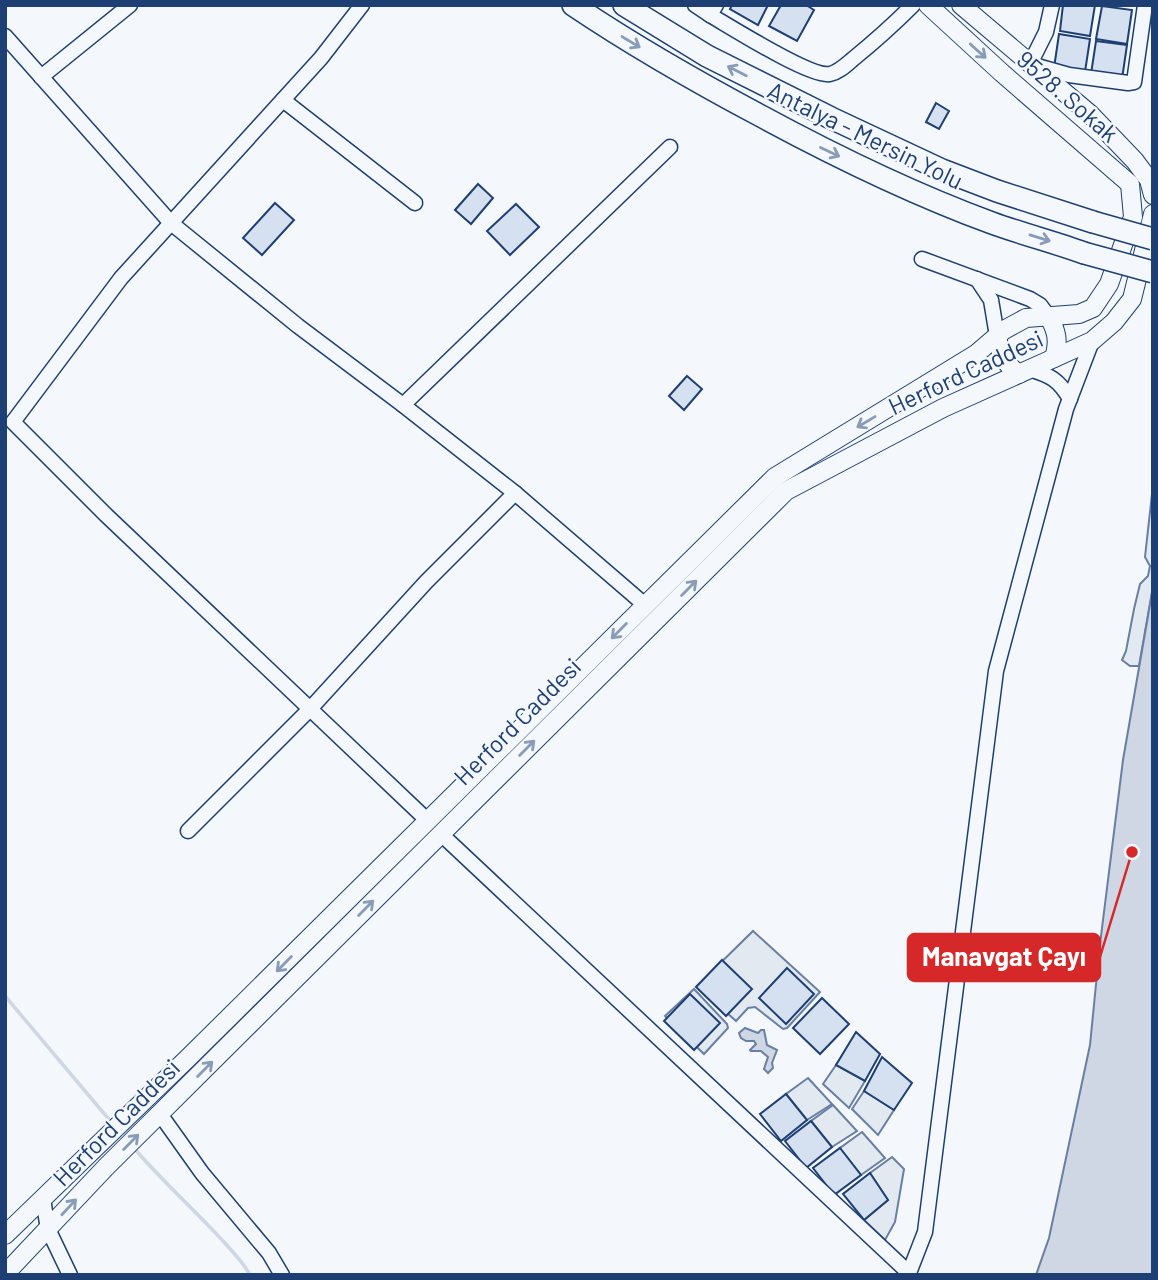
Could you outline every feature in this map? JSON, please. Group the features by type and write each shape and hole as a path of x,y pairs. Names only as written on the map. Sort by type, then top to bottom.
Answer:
{"highway":[{"name":"Antalya - Mersin Yolu","path":"573,5 696,81 824,149 993,224 1153,272"},
{"name":"Antalya - Mersin Yolu","path":"624,5 707,56 942,170 997,191 1153,239"}],"main road":[{"name":"9528. Sokak","path":"928,5 1130,184 1133,217 1109,284"},
{"name":"9528. Sokak","path":"961,5 1090,114 1135,161 1149,180 1153,195"},
{"name":"Herford Caddesi","path":"5,1274 106,1167 786,491 943,408 1092,341 1114,322 1132,299 1153,214"},
{"name":"Herford Caddesi","path":"5,1235 775,477 976,354 1004,330 1026,318 1079,314 1093,308 1109,284"},
{"path":"1049,317 1057,333 1058,344 1054,358"},
{"path":"997,336 1004,361 1012,370 1024,371"}],"street":[{"path":"41,77 130,5"},
{"path":"362,5 321,58 121,278 9,427 106,515 428,821"},
{"path":"695,5 713,10 767,48 815,72 827,75 838,71 879,38 913,5"},
{"path":"1052,5 1046,32 1030,64 1069,75 1128,83 1134,82 1145,5"},
{"path":"5,36 171,223 298,326 514,493 645,605"},
{"path":"283,100 415,204"},
{"path":"403,405 670,146"},
{"path":"922,259 1030,299 1040,305 1049,317"},
{"path":"977,279 991,300 997,336"},
{"path":"441,834 909,1274 925,1232 996,671 1070,398 1092,341"},
{"path":"1024,371 1047,374 1070,398"},
{"path":"188,831 310,709 426,582 514,493"},
{"path":"158,1116 269,1253 282,1275"},
{"path":"43,1199 48,1229 70,1275"}],"shaded area":[{"path":"1153,485 1153,587 1139,666 1130,666 1122,660 1140,584 1148,576 1150,566 1145,557"},
{"path":"1153,587 1153,1275 1036,1275 1049,1238 1090,1045 1123,760"},
{"path":"753,931 820,992 787,1028 783,1029 755,1007 748,1008 736,1021 697,986"},
{"path":"694,989 728,1028 704,1054 665,1016"},
{"path":"745,1028 758,1033 764,1030 767,1045 777,1050 773,1068 768,1073 764,1069 768,1057 761,1051 750,1050 756,1044 754,1041 741,1038 739,1033"},
{"path":"836,1065 865,1081 849,1108 823,1084"},
{"path":"808,1078 832,1104 807,1120 786,1094"},
{"path":"864,1091 894,1110 878,1135 852,1109"},
{"path":"833,1105 857,1131 832,1147 811,1121"},
{"path":"862,1132 885,1158 861,1175 840,1148"},
{"path":"892,1157 904,1169 895,1222 885,1240 864,1220 888,1200 870,1173"}],"building":[{"path":"732,5 768,5 758,25 730,9"},
{"path":"781,5 806,5 814,10 797,41 769,26"},
{"path":"1063,5 1095,5 1090,36 1060,31"},
{"path":"1102,6 1132,10 1127,44 1096,39"},
{"path":"1059,34 1090,39 1085,72 1054,68"},
{"path":"1096,41 1127,45 1122,79 1091,74"},
{"path":"936,103 949,111 939,129 926,122"},
{"path":"478,184 493,198 471,224 455,210"},
{"path":"275,203 294,220 262,255 243,238"},
{"path":"516,204 539,227 510,255 487,231"},
{"path":"687,376 702,389 684,410 669,396"},
{"path":"722,960 752,989 726,1016 696,987"},
{"path":"787,968 814,994 786,1024 759,998"},
{"path":"690,994 720,1023 694,1050 664,1021"},
{"path":"822,998 849,1024 820,1054 793,1028"},
{"path":"856,1032 880,1054 865,1081 836,1065"},
{"path":"882,1057 912,1083 894,1110 864,1091"},
{"path":"786,1094 807,1120 781,1141 760,1114"},
{"path":"811,1121 832,1147 806,1168 785,1141"},
{"path":"840,1148 861,1175 834,1195 813,1168"},
{"path":"870,1173 888,1200 864,1220 843,1194"}],"waterway":[{"path":"5,996 112,1123"},
{"path":"133,1147 201,1217 241,1261 250,1275"}],"place":[{"name":"Manavgat Çayı","path":"1132,852"}]}
